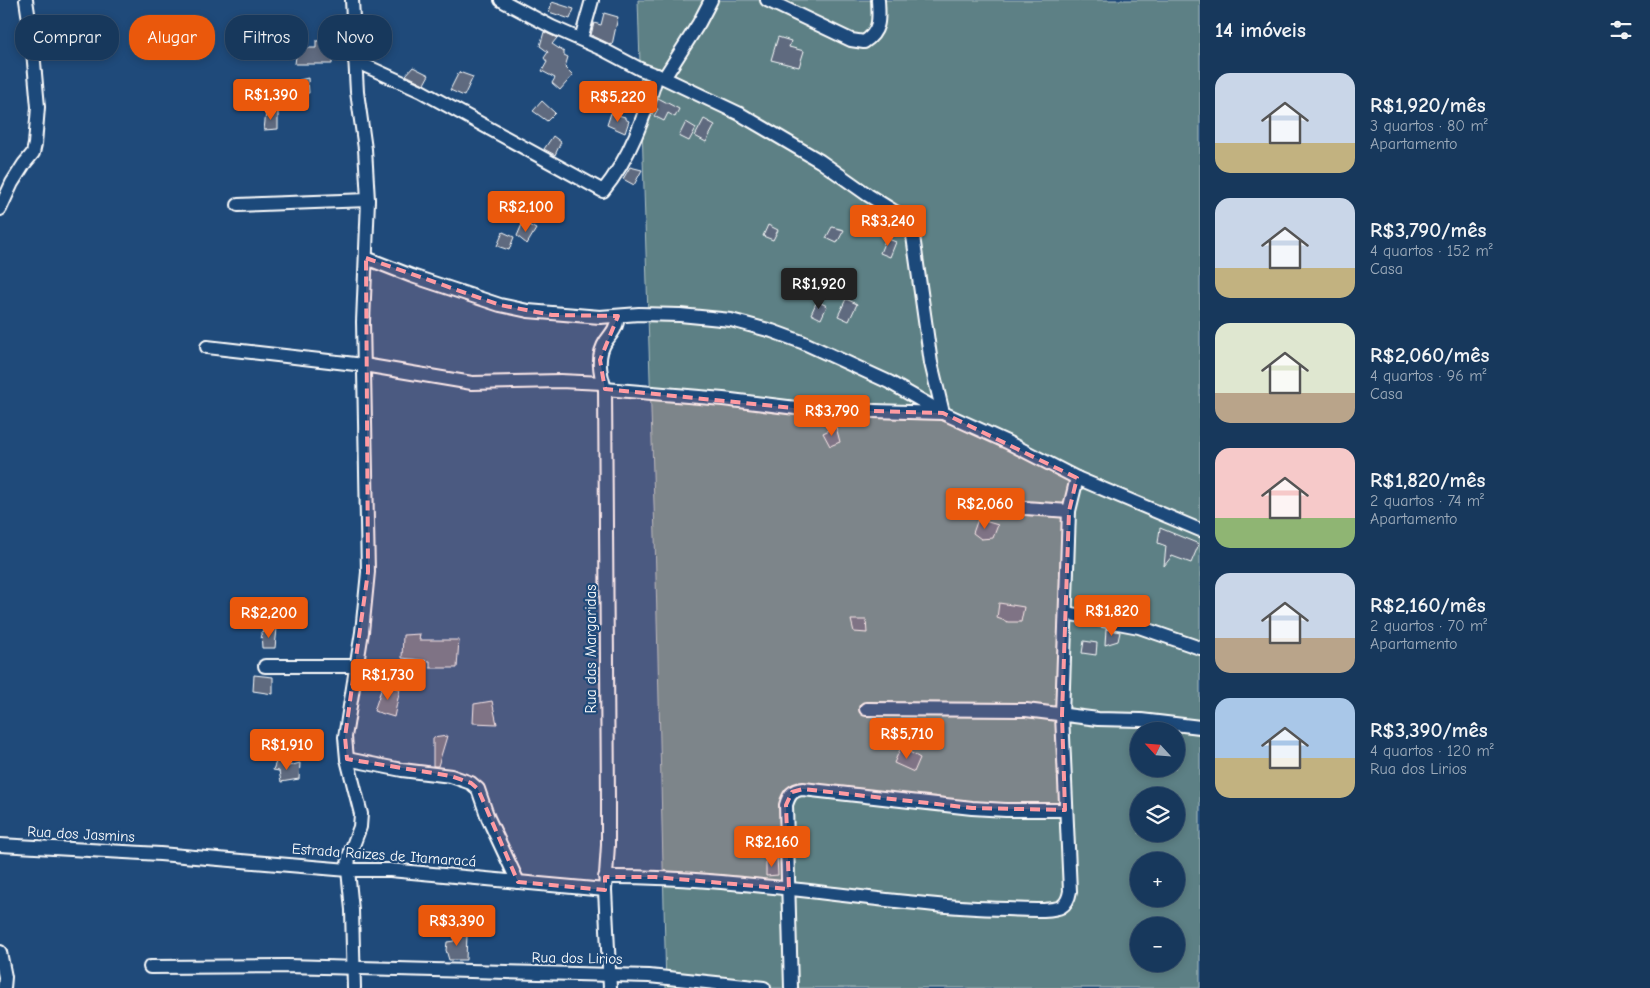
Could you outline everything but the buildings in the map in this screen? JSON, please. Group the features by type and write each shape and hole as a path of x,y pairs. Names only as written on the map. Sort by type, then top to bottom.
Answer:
{"street":[{"path":"0,209 12,183 33,153 35,144 38,107 32,40 26,0"},
{"path":"352,0 355,61 368,200 363,322 368,572 362,632 345,737 347,759 361,814 360,827 349,856 348,870 352,910 354,988"},
{"path":"501,0 552,27 581,39 640,69 740,114 820,161 868,196 900,215 912,229 914,238 931,363 943,413"},
{"path":"581,39 592,0"},
{"path":"355,61 421,91 603,191 620,165 644,116 660,77 700,23 711,0"},
{"path":"767,0 851,40 864,42 872,37 877,29 879,19 878,0"},
{"path":"238,205 368,200"},
{"path":"366,258 500,305 528,311 600,318 656,314 731,320 772,331 802,342 888,382 943,413 1007,442 1077,478 1200,530"},
{"name":"Rua das Margaridas","path":"609,982 604,890 608,800 604,386 600,360 605,344 616,328 618,316"},
{"path":"207,347 364,365 484,384 560,381 804,409 943,413"},
{"path":"606,877 673,878 950,906 1042,910 1055,909 1065,905 1070,891 1062,715 1069,511 1077,478"},
{"path":"996,506 1069,511"},
{"path":"1066,613 1139,627 1200,648"},
{"path":"265,666 357,666"},
{"path":"866,709 1026,710 1098,719 1141,720 1200,727"},
{"path":"347,759 402,770 452,776 471,783 478,789 488,818 518,882"},
{"path":"791,988 786,805 788,796 796,790 802,789 972,808 1065,810"},
{"name":"Rua dos Jasmins","path":"0,845 160,854"},
{"name":"Estrada Raizes de Itamaracá","path":"160,854 348,870 390,870 604,890"},
{"path":"0,952 5,977 4,988"},
{"name":"Rua dos Lirios","path":"150,967 287,966 353,968 609,982 666,977 764,988"}],"highlighted area":[{"path":"366,258 500,305 552,315 618,316 600,360 605,389 804,409 943,413 1077,478 1069,511 1062,715 1065,810 972,808 803,789 792,792 786,805 789,889 655,877 605,877 605,890 518,882 478,789 471,783 451,776 347,759 345,737 368,572"}],"green space":[{"path":"638,0 1200,0 1200,988 666,988 655,536"}]}
